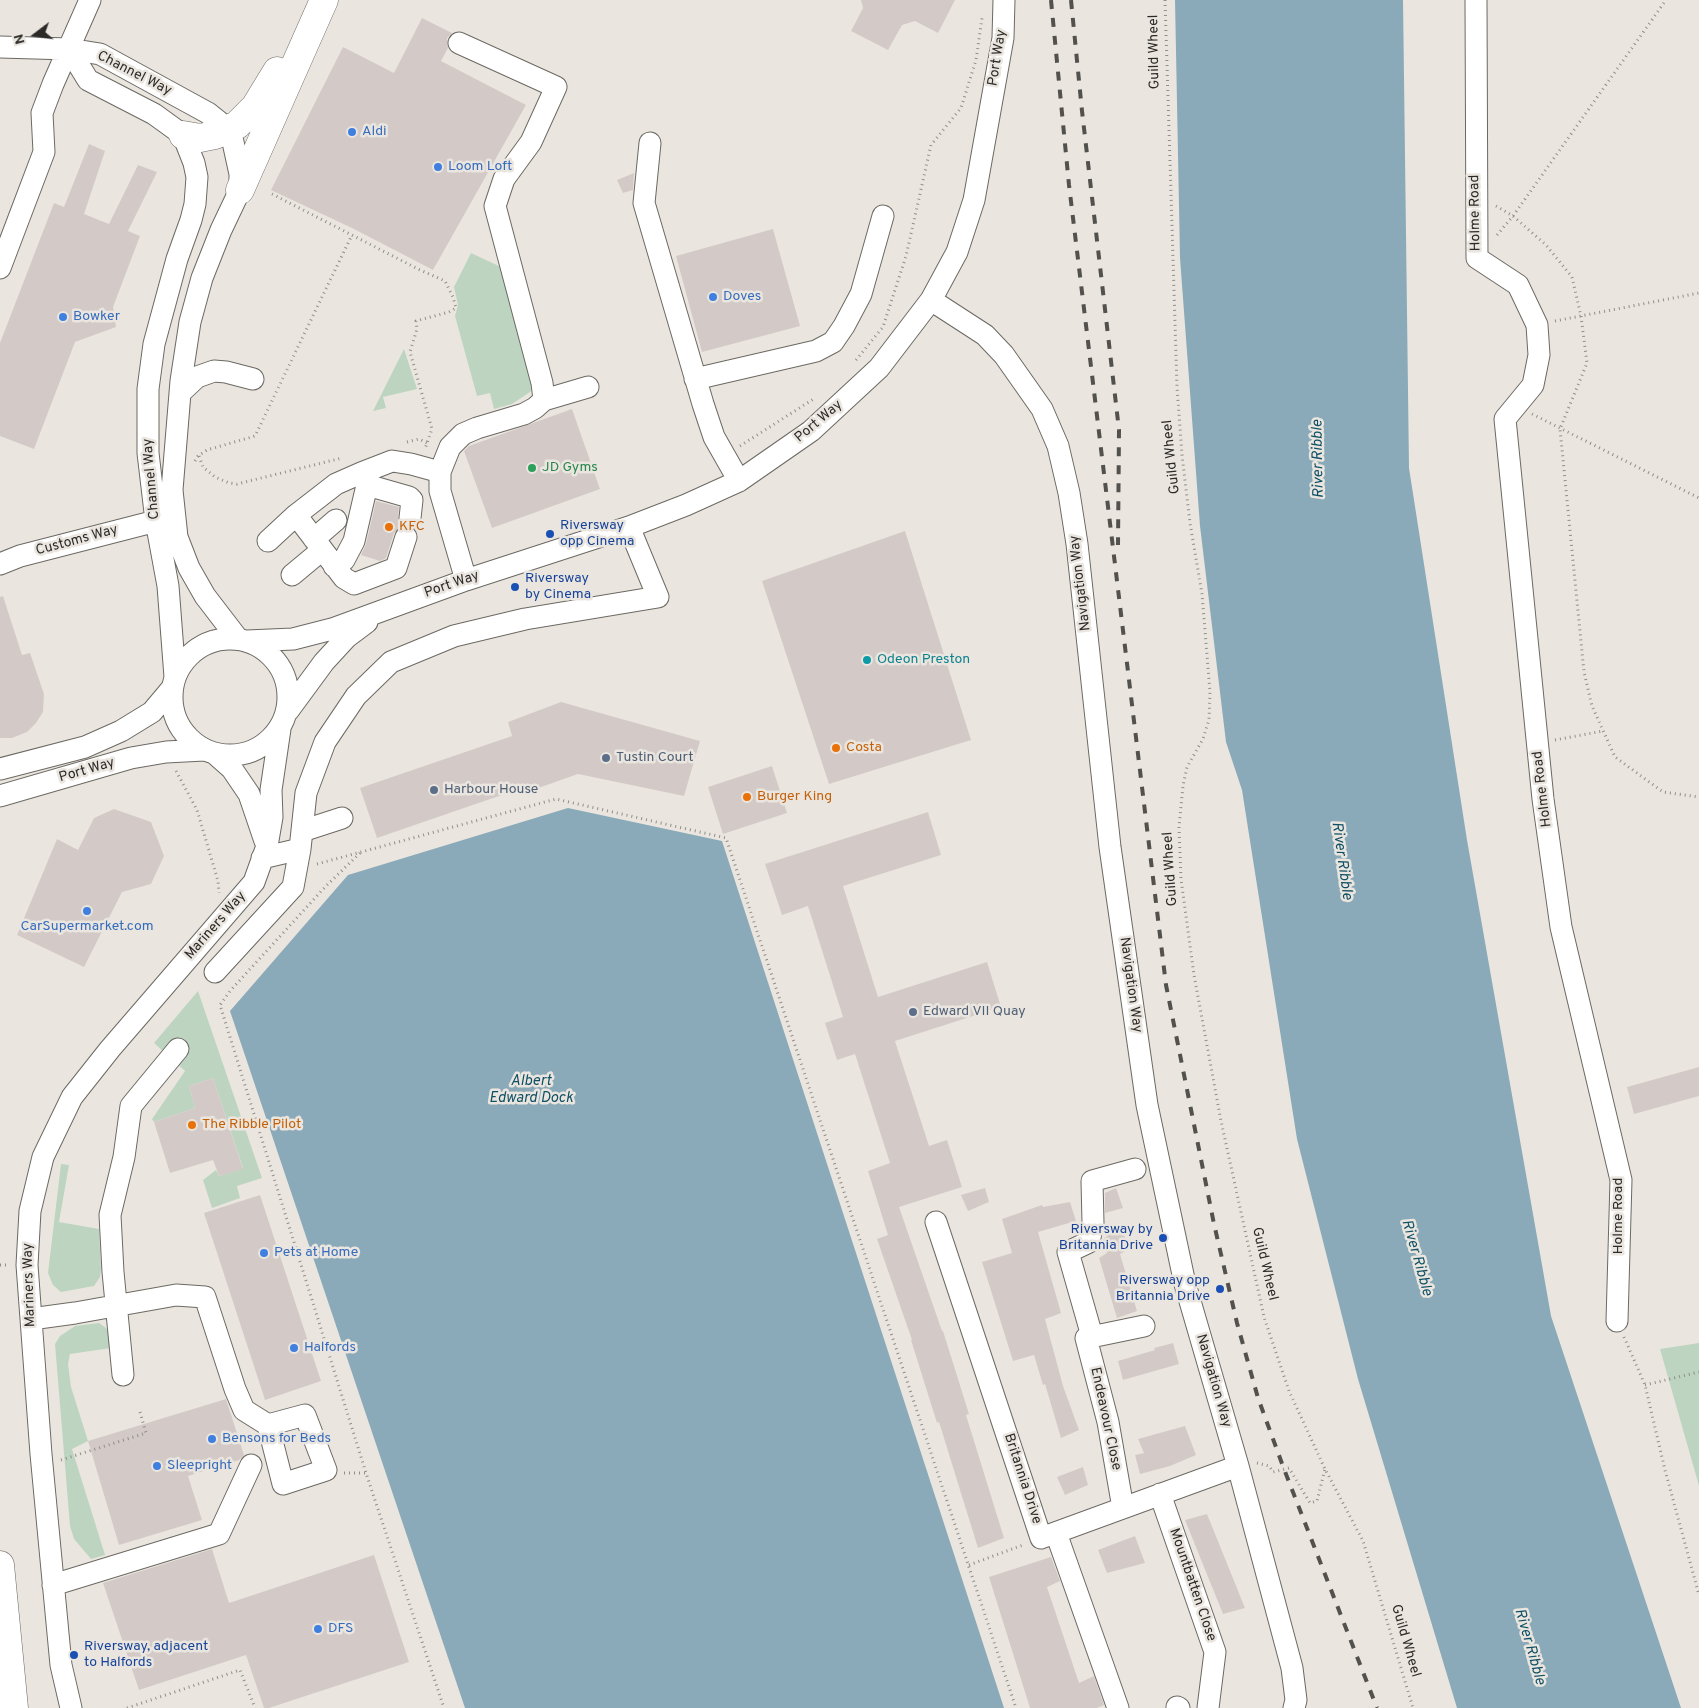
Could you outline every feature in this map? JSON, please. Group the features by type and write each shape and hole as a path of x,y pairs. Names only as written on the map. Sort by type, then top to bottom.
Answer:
{"highway":[{"path":"183,135 200,138 215,135 237,125 255,107 317,0"},
{"path":"240,190 324,0"},
{"path":"0,1565 14,1708"}],"street":[{"path":"0,268 44,152 42,113 90,0"},
{"name":"Port Way","path":"242,640 293,639 332,629 466,580 629,527 740,481 811,431 879,368 931,300 957,252 974,200 1002,38 1004,0"},
{"name":"Holme Road","path":"1476,0 1477,258 1518,285 1537,325 1539,355 1532,385 1505,419 1543,799 1561,927 1621,1180 1617,1320"},
{"path":"459,43 556,87 531,142 504,179 495,206 542,383 544,400"},
{"path":"0,46 69,49"},
{"name":"Channel Way","path":"69,49 100,54 208,113 227,130 233,142 240,174 240,190 221,230 202,278 190,322 180,393 172,490 177,538 189,568 205,596 242,640"},
{"name":"Channel Way","path":"69,49 88,80 154,114 183,135 194,163 197,190 191,220 177,259 154,344 148,389 148,453 156,521 168,586 174,682"},
{"path":"650,143 644,203 695,379 714,437 740,481"},
{"path":"695,379 816,351 833,342 844,326 860,294 884,216"},
{"name":"Navigation Way","path":"931,300 985,336 1004,355 1042,409 1058,446 1069,493 1077,544 1110,847 1147,1106 1186,1284 1238,1466 1292,1668 1296,1700 1294,1708"},
{"path":"188,335 197,354 214,371"},
{"path":"180,393 197,377 214,371 253,379"},
{"path":"466,580 440,491 440,472 446,453 463,434 524,414 544,400 588,387"},
{"path":"268,541 296,515 336,484 360,473 392,461 440,472"},
{"path":"296,515 323,552 344,578 354,584 396,568 408,527 412,500 409,497 367,485 354,541 344,560 323,552"},
{"path":"292,575 323,552 336,520"},
{"name":"Customs Way","path":"0,564 20,556 156,521"},
{"path":"215,972 293,887 306,793 325,742 356,696 391,662 454,636 525,619 658,598 629,527"},
{"name":"Port Way","path":"284,720 324,662 347,637 383,610"},
{"path":"210,752 232,756 249,753 267,744 284,720 289,691 283,672 272,656 256,645 242,640 219,640 203,645 190,655 179,668 174,682 172,706 177,723 186,737 232,769 249,794 264,852 301,840 342,818"},
{"name":"Port Way","path":"0,769 84,747 121,732 152,712 174,682"},
{"name":"Mariners Way","path":"71,1708 61,1665 41,1454 27,1266 30,1211 43,1157 72,1097 110,1048 254,882 264,852 272,817 271,790 284,720"},
{"name":"Port Way","path":"0,796 131,758 166,752 210,752"},
{"path":"124,1376 116,1305 110,1215 124,1157 131,1106 178,1049"},
{"name":"Endeavour Close","path":"1123,1508 1108,1422 1086,1338 1092,1336 1068,1252 1089,1242 1093,1223 1092,1181 1135,1169"},
{"name":"Britannia Drive","path":"936,1222 1049,1536 1238,1466"},
{"path":"31,1319 176,1295 205,1296 235,1389 244,1410 268,1425"},
{"path":"1092,1336 1144,1326"},
{"path":"53,1586 219,1534 251,1464"},
{"name":"Mountbatten Close","path":"1160,1494 1215,1652 1208,1708"},
{"path":"1049,1536 1076,1586 1118,1708"}],"path":[{"name":"Guild Wheel","path":"1165,0 1178,396 1182,455 1190,523 1202,594 1210,692 1209,720 1203,739 1187,767 1179,827 1181,879 1194,975 1219,1112 1264,1317 1289,1391 1325,1468 1364,1542 1413,1708"},
{"path":"1477,258 1513,216 1666,0"},
{"path":"272,194 418,270 445,281 456,308 449,312 416,321 418,329 410,352 432,429 419,466"},
{"path":"1476,196 1513,216 1546,244 1572,277 1581,316 1587,363 1560,429 1584,672 1592,706 1615,757 1663,792 1699,797"},
{"path":"192,466 198,456 206,450 255,436 352,235"},
{"path":"1537,325 1699,293"},
{"path":"1516,406 1699,498"},
{"path":"400,444 419,439 427,443"},
{"path":"198,456 203,467 216,477 229,483 237,484 342,458"},
{"path":"1538,744 1603,731"},
{"path":"166,752 197,810 218,881 222,919"},
{"path":"296,870 556,799 726,838 1016,1708"},
{"path":"361,852 320,893 230,991 220,1005 366,1473 444,1708"},
{"path":"230,1128 256,1120"},
{"path":"1617,1320 1645,1385 1665,1470 1699,1595"},
{"path":"1645,1385 1699,1372"},
{"path":"61,1460 146,1433 140,1412"},
{"path":"1238,1466 1249,1461 1268,1466 1274,1472 1289,1468 1310,1502 1317,1501 1325,1468"},
{"path":"969,1565 1049,1536"},
{"path":"126,1708 240,1670 255,1708"}],"green space":[{"path":"471,253 501,267 533,387 530,392 512,404 494,409 490,393 477,396 455,316 458,305 454,287"},
{"path":"404,349 417,389 383,397 386,408 373,411"},
{"path":"198,991 262,1178 237,1186 240,1198 212,1208 203,1180 216,1170 219,1176 243,1168 213,1078 189,1086 195,1108 154,1122 152,1119 185,1071 154,1043"},
{"path":"61,1164 69,1165 59,1222 99,1229 101,1269 100,1277 94,1286 61,1292 53,1285 48,1273"},
{"path":"99,1323 110,1334 111,1348 70,1354 68,1364 71,1387 88,1441 72,1449 105,1555 91,1559 74,1539 70,1526 55,1344 60,1336 75,1326"},
{"path":"1699,1343 1699,1486 1660,1349"}],"water":[{"name":"River Ribble","path":"1175,0 1403,0 1409,468 1467,840 1551,1316 1681,1708 1457,1708 1358,1379 1297,1139 1242,790 1226,742 1200,526 1180,258"},
{"name":"Albert Edward Dock","path":"568,808 722,841 1004,1708 465,1708 230,1011 348,875"}],"building":[{"path":"861,0 955,0 938,33 915,21 902,25 888,50 851,31 863,8"},
{"path":"422,18 452,33 447,38 448,48 441,61 526,105 433,270 354,229 271,190 343,47 394,73"},
{"name":"Bowker","path":"89,144 105,151 84,214 109,224 138,165 157,172 128,231 140,236 113,307 116,327 75,342 34,449 0,436 0,343 54,203 64,207"},
{"path":"634,173 633,190 623,193 617,180"},
{"path":"773,229 800,326 702,352 676,256"},
{"name":"JD Gyms","path":"572,409 600,489 492,528 464,451 469,446"},
{"path":"376,501 399,507 398,517 401,526 394,533 386,558 380,561 361,555 366,544"},
{"name":"Odeon Preston","path":"905,531 971,740 829,784 762,581"},
{"path":"3,596 22,655 30,653 44,694 43,712 36,723 27,732 12,738 0,738 0,597"},
{"path":"561,702 700,741 684,796 578,774 527,792 525,787 377,838 360,788 512,736 508,722"},
{"name":"Burger King","path":"772,766 787,813 723,834 708,787"},
{"path":"114,809 151,822 164,856 151,884 122,892 84,967 17,935 57,839 78,850 94,818"},
{"name":"Edward VII Quay","path":"928,812 941,855 843,886 878,997 987,962 1001,1007 895,1041 929,1146 947,1140 962,1187 899,1207 943,1331 969,1414 966,1415 1004,1538 978,1548 939,1422 937,1423 912,1340 877,1239 888,1235 868,1171 890,1163 855,1054 837,1060 825,1023 843,1017 808,906 782,915 765,864"},
{"path":"1699,1067 1699,1096 1634,1114 1627,1087"},
{"name":"The Ribble Pilot","path":"213,1078 243,1169 219,1176 213,1160 170,1173 154,1122 195,1108 189,1086"},
{"path":"985,1188 989,1202 968,1211 961,1195"},
{"path":"1116,1188 1123,1208 1105,1213 1105,1193"},
{"path":"260,1195 321,1381 265,1400 204,1213"},
{"path":"1070,1202 1076,1221 1038,1232 1061,1313 1045,1319 1063,1386 1079,1430 1061,1438 1034,1355 1013,1361 982,1262 1012,1253 1002,1219 1042,1205 1043,1207"},
{"path":"1120,1223 1129,1249 1120,1254 1137,1311 1117,1318 1099,1258 1107,1253 1103,1240"},
{"path":"1173,1343 1179,1364 1123,1380 1118,1361"},
{"path":"226,1399 244,1455 239,1460 188,1476 202,1520 119,1545 88,1441"},
{"path":"1185,1426 1196,1455 1170,1466 1140,1474 1135,1455 1144,1453 1138,1439"},
{"path":"1083,1467 1088,1485 1065,1495 1057,1477"},
{"path":"1207,1514 1245,1608 1223,1614 1185,1520"},
{"path":"1135,1536 1145,1563 1107,1573 1098,1550"},
{"path":"212,1549 229,1603 374,1555 409,1662 269,1708 264,1708 246,1655 139,1690 103,1583"},
{"path":"1051,1557 1060,1581 1047,1587 1079,1683 1094,1676 1104,1705 1097,1708 1030,1708 989,1577"}],"railway":[{"path":"1051,0 1069,185 1166,985 1214,1224 1237,1323 1258,1398 1377,1708"},
{"path":"1071,0 1119,430 1118,545"}],"place":[{"name":"Aldi","path":"352,132"},
{"name":"Loom Loft","path":"438,167"},
{"name":"Doves","path":"713,297"},
{"name":"Bowker","path":"63,317"},
{"name":"JD Gyms","path":"532,468"},
{"name":"KFC","path":"389,527"},
{"name":"Riversway opp Cinema","path":"550,534"},
{"name":"Riversway by Cinema","path":"515,587"},
{"name":"Odeon Preston","path":"867,660"},
{"name":"Costa","path":"836,748"},
{"name":"Tustin Court","path":"606,758"},
{"name":"Harbour House","path":"434,790"},
{"name":"Burger King","path":"747,797"},
{"name":"CarSupermarket.com","path":"87,911"},
{"name":"Edward VII Quay","path":"913,1012"},
{"name":"The Ribble Pilot","path":"192,1125"},
{"name":"Riversway by Britannia Drive","path":"1163,1238"},
{"name":"Pets at Home","path":"264,1253"},
{"name":"Riversway opp Britannia Drive","path":"1220,1289"},
{"name":"Halfords","path":"294,1348"},
{"name":"Bensons for Beds","path":"212,1439"},
{"name":"Sleepright","path":"157,1466"},
{"name":"DFS","path":"318,1629"},
{"name":"Riversway, adjacent to Halfords","path":"74,1655"}]}
